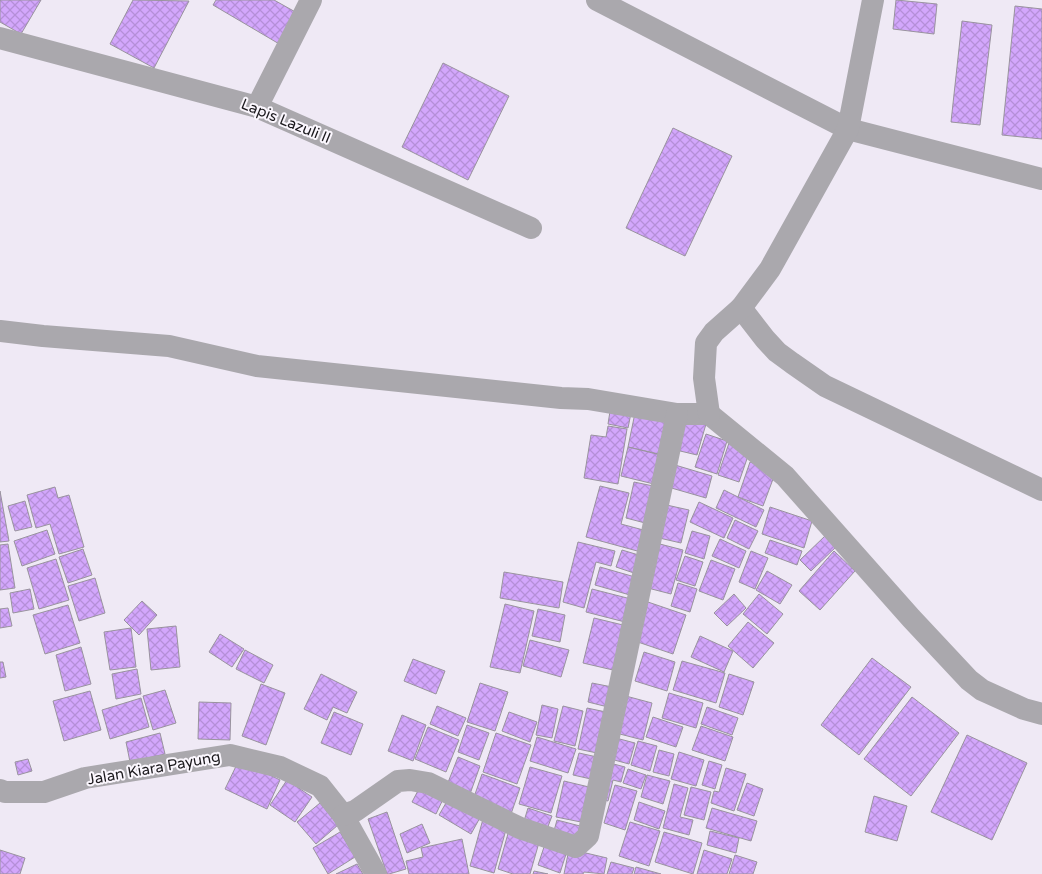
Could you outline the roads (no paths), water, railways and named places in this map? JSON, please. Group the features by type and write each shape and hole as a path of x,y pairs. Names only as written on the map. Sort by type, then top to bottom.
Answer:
{"street":[{"path":"257,107 311,0"},
{"path":"597,0 848,130 1042,179"},
{"path":"710,414 704,378 706,343 714,332 741,308 770,269 848,130 873,0"},
{"name":"Lapis Lazuli II","path":"0,38 257,107 532,228"},
{"path":"741,308 764,339 777,352 825,386 1042,490"},
{"path":"0,331 169,346 257,366 561,398 588,399 677,414 710,414 785,476 911,618 969,680 982,690 1024,709 1042,714"},
{"path":"344,815 355,811 398,782 410,780 428,783 520,828 576,847 588,836 677,414"},
{"name":"Jalan Kiara Payung","path":"0,790 5,792 44,792 85,778 230,755 280,767 320,786 344,815 376,874"}]}
